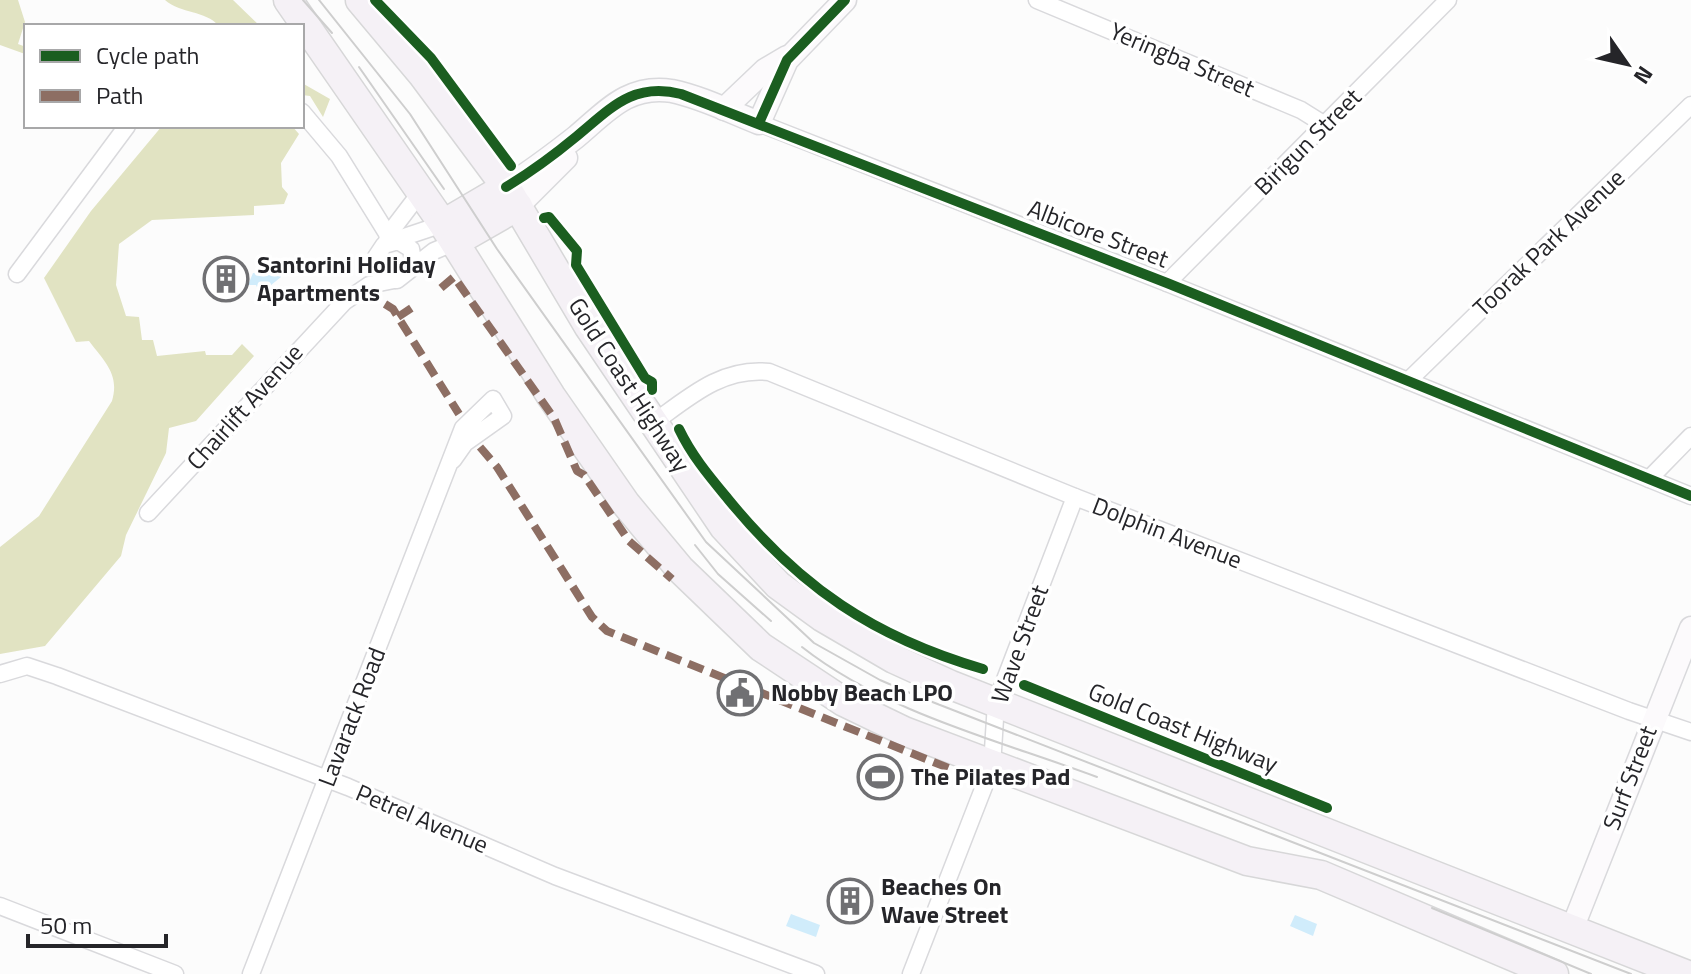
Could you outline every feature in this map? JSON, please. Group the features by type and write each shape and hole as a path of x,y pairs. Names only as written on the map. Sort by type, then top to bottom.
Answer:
{"highway":[{"path":"288,0 449,233 551,396 626,504 712,602 761,647 844,702 904,731 1247,861 1321,875 1543,972"},
{"name":"Gold Coast Highway","path":"360,0 422,74 512,196 589,327 724,527 778,585 859,640 920,672 1685,974"},
{"path":"449,233 512,196"}],"street":[{"path":"724,109 765,70 794,51 845,0"},
{"name":"Yeringba Street","path":"1037,0 1301,110 1325,125"},
{"name":"Birigun Street","path":"1167,283 1448,0"},
{"path":"759,123 776,79 794,51"},
{"name":"Albicore Street","path":"512,196 559,167 587,127 613,103 644,91 671,91 1167,283 1691,496"},
{"name":"Toorak Park Avenue","path":"1408,381 1691,105"},
{"path":"304,114 334,149 386,243"},
{"path":"17,274 126,128"},
{"name":"Chairlift Avenue","path":"148,513 344,302 420,193"},
{"name":"Chairlift Avenue","path":"344,302 369,285 407,276 414,265 449,233"},
{"path":"394,280 378,272 375,261 386,243 449,233"},
{"path":"386,243 408,246 414,265"},
{"name":"Dolphin Avenue","path":"652,424 714,381 734,372 769,372 1075,497 1691,732"},
{"name":"Lavarack Road","path":"251,974 467,422 493,399 503,416 465,443 453,460"},
{"path":"1649,479 1691,436"},
{"name":"Wave Street","path":"911,974 992,766 996,703 1075,497"},
{"name":"Surf Street","path":"1572,929 1691,628"},
{"name":"Petrel Avenue","path":"0,674 27,666 449,828 555,876 816,974"},
{"path":"0,906 175,974"}],"green space":[{"path":"0,0 18,0 25,22 18,44 24,46 24,54 0,45"},
{"path":"165,0 233,0 258,24 217,24 207,17"},
{"path":"304,84 330,99 323,117 310,96 304,95"},
{"path":"160,128 294,128 299,134 281,163 282,187 288,194 284,204 254,206 254,215 152,220 119,244 116,285 126,316 139,317 142,340 153,340 157,356 205,351 206,355 232,355 242,344 254,356 196,421 169,428 166,453 126,535 121,556 45,646 0,654 0,547 39,516 112,401 114,383 109,368 89,341 76,342 44,278 91,211"}],"water":[{"path":"280,271 281,277 260,294 256,285 248,285 253,273"},
{"path":"791,914 820,925 816,937 786,926"},
{"path":"1295,915 1317,924 1313,936 1290,926"}],"tram line":[{"path":"303,0 332,33"},
{"path":"319,0 410,114 497,249 706,542 814,643 880,680 917,696 1631,974"},
{"path":"359,67 444,189"},
{"path":"695,545 718,574 771,621"},
{"path":"802,647 835,670 906,707 1097,777"},
{"path":"1432,908 1591,974"}],"marked path":[{"path":"441,288 454,277 554,418 577,471 584,475 629,541 672,579"},
{"path":"385,304 393,309 459,414"},
{"path":"398,317 413,307"},
{"path":"480,447 497,467 592,617 607,631 966,775"}],"cycle path":[{"path":"375,0 431,58 511,166"},
{"path":"759,123 787,60 845,0"},
{"path":"506,187 551,157 624,100 649,92 681,94 1167,283 1691,496"},
{"path":"544,218 549,217 577,251 576,265 645,378 652,382 652,390"},
{"path":"679,429 695,457 728,499 755,530 811,583 873,624 943,656 983,669"},
{"path":"1024,685 1327,808"}],"place":[{"name":"Santorini Holiday Apartments","path":"226,279"},
{"name":"Nobby Beach LPO","path":"740,693"},
{"name":"The Pilates Pad","path":"880,777"},
{"name":"Beaches On Wave Street","path":"850,901"}]}
